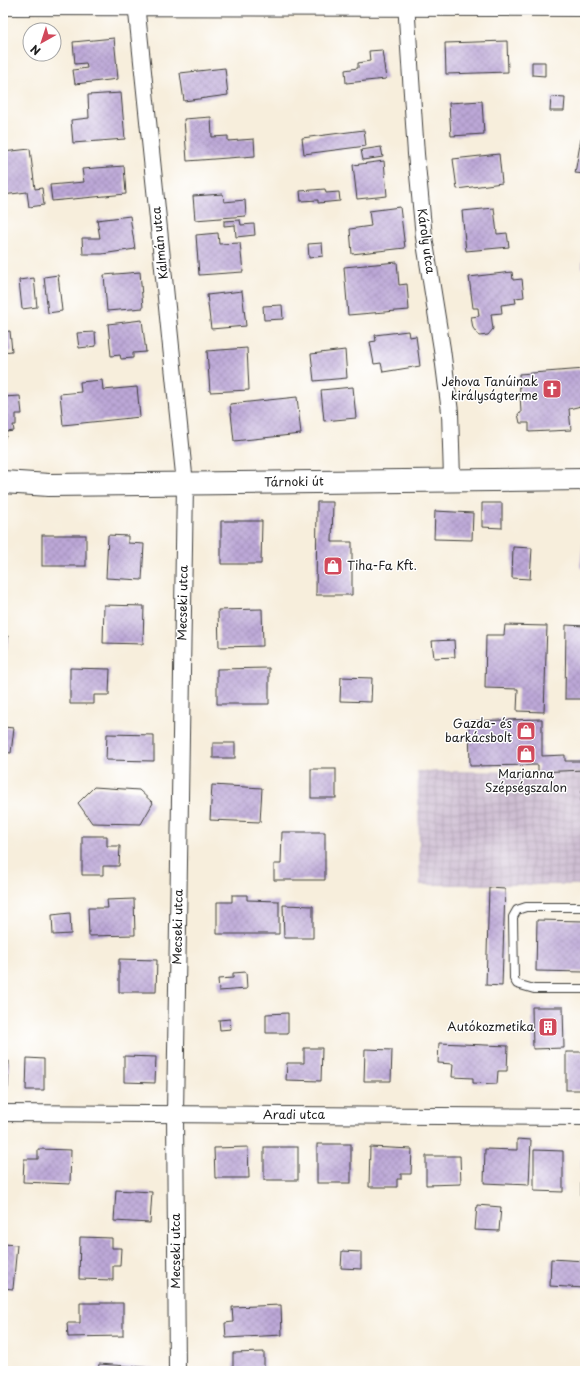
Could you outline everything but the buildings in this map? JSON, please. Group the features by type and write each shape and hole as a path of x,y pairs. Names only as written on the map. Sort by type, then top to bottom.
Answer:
{"street":[{"path":"3,7 136,5 406,5 585,8"},
{"name":"Kálmán utca","path":"136,5 185,484"},
{"name":"Károly utca","path":"406,5 416,154 424,237 450,412 452,479"},
{"name":"Tárnoki út","path":"3,482 49,485 585,478"},
{"name":"Mecseki utca","path":"177,1371 175,1114 185,484"},
{"name":"Aradi utca","path":"3,1113 585,1117"}],"lane":[{"path":"585,907 526,907 517,910 513,917 514,978 518,984 534,989 585,989"}],"shaded area":[{"path":"585,770 585,885 420,885 417,771 538,772"}],"place":[{"name":"Jehova Tanúinak királyságterme","path":"552,389"},
{"name":"Tiha-Fa Kft.","path":"333,566"},
{"name":"Gazda- és barkácsbolt","path":"526,731"},
{"name":"Marianna Szépségszalon","path":"526,754"},
{"name":"Autókozmetika","path":"548,1027"}]}
